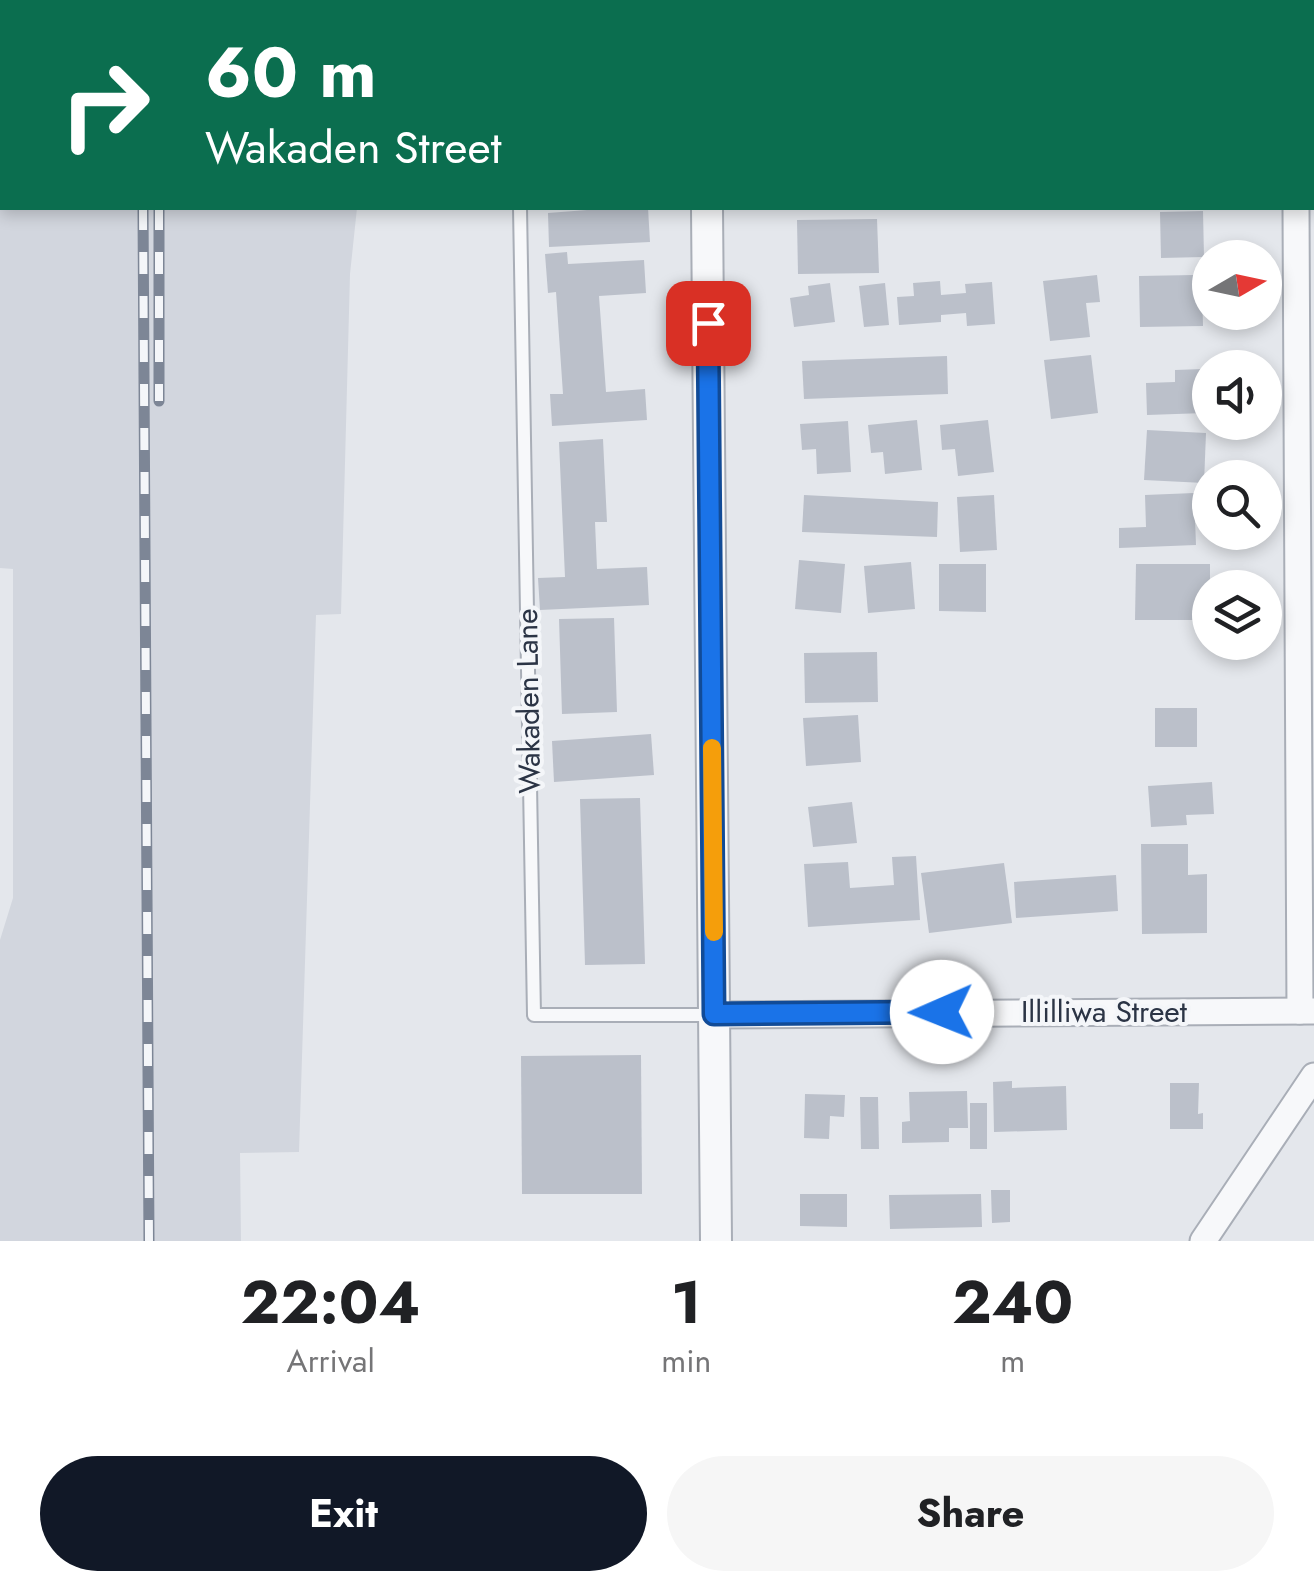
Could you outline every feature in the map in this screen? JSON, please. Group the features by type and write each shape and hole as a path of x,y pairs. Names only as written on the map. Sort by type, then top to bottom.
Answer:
{"street":[{"path":"708,210 716,1241"},
{"path":"1296,210 1307,1011"},
{"name":"Illilliwa Street","path":"714,1014 1307,1011"},
{"path":"1204,1241 1314,1076"}],"lane":[{"name":"Wakaden Lane","path":"520,210 534,1014 714,1014"}],"shaded area":[{"path":"0,210 357,210 350,274 341,614 316,615 299,1152 240,1153 241,1241 0,1241 0,940 13,898 13,569 0,568"}],"building":[{"path":"648,210 650,242 549,247 548,213"},
{"path":"1203,211 1204,240 1192,240 1192,257 1161,258 1160,212"},
{"path":"877,219 879,273 798,274 797,220"},
{"path":"567,252 568,264 644,260 646,293 599,296 606,392 645,389 647,420 552,426 550,394 563,394 556,292 548,293 545,254"},
{"path":"1097,275 1100,302 1086,303 1090,337 1050,341 1043,281"},
{"path":"1192,275 1192,326 1140,327 1139,276"},
{"path":"940,281 941,295 966,293 965,284 992,282 995,324 967,326 966,313 941,315 941,322 899,325 897,297 914,296 913,283"},
{"path":"830,283 835,322 794,327 790,298 809,295 808,286"},
{"path":"885,283 889,325 864,327 859,286"},
{"path":"1091,355 1098,413 1051,419 1044,360"},
{"path":"947,356 948,394 804,399 802,361"},
{"path":"1192,369 1192,413 1147,415 1146,383 1175,382 1175,370"},
{"path":"917,420 922,470 885,474 883,452 871,453 868,425"},
{"path":"988,420 994,472 958,476 955,449 942,450 940,425"},
{"path":"848,421 851,472 817,474 816,449 802,450 800,424"},
{"path":"1147,430 1192,432 1192,440 1206,440 1205,460 1192,460 1192,482 1144,480"},
{"path":"603,439 607,522 595,522 597,569 647,567 649,605 540,610 538,578 565,577 559,442"},
{"path":"1192,493 1192,545 1119,548 1119,528 1146,527 1145,495"},
{"path":"804,495 938,502 937,537 802,532"},
{"path":"994,495 997,550 960,552 957,497"},
{"path":"799,560 845,564 841,613 795,609"},
{"path":"911,562 915,609 868,613 864,566"},
{"path":"939,564 986,564 986,612 939,611"},
{"path":"1136,564 1210,564 1210,570 1192,570 1192,620 1135,620"},
{"path":"614,618 617,712 562,714 559,619"},
{"path":"877,652 878,702 805,703 804,653"},
{"path":"1155,708 1197,708 1197,747 1155,747"},
{"path":"858,715 861,762 806,766 803,718"},
{"path":"651,734 654,775 554,782 552,741"},
{"path":"1212,782 1214,814 1186,815 1187,825 1151,827 1148,786"},
{"path":"640,798 645,964 585,965 580,799"},
{"path":"852,802 857,843 813,847 808,807"},
{"path":"1141,844 1188,844 1188,875 1207,874 1207,933 1142,934"},
{"path":"916,856 920,920 808,927 804,864 848,862 850,888 894,885 892,857"},
{"path":"1004,863 1012,923 929,933 921,873"},
{"path":"1116,875 1118,911 1016,918 1014,882"},
{"path":"641,1055 642,1194 522,1194 521,1056"},
{"path":"1012,1081 1012,1088 1066,1086 1067,1130 994,1132 993,1082"},
{"path":"1170,1083 1199,1083 1198,1114 1203,1113 1203,1129 1170,1129"},
{"path":"967,1091 968,1128 949,1128 949,1142 902,1143 902,1122 910,1121 909,1092"},
{"path":"805,1094 845,1095 844,1117 830,1116 829,1139 804,1138"},
{"path":"860,1097 878,1097 879,1149 861,1149"},
{"path":"970,1103 987,1103 987,1149 970,1149"},
{"path":"991,1190 1010,1190 1010,1222 992,1223"},
{"path":"800,1194 847,1194 847,1227 800,1226"},
{"path":"981,1194 982,1227 890,1229 889,1195"}],"railway":[{"path":"143,210 149,1241"},
{"path":"159,210 159,401"}],"slow traffic":[{"path":"712,748 714,932"}],"route":[{"path":"708,323 714,1014 942,1012"}]}
